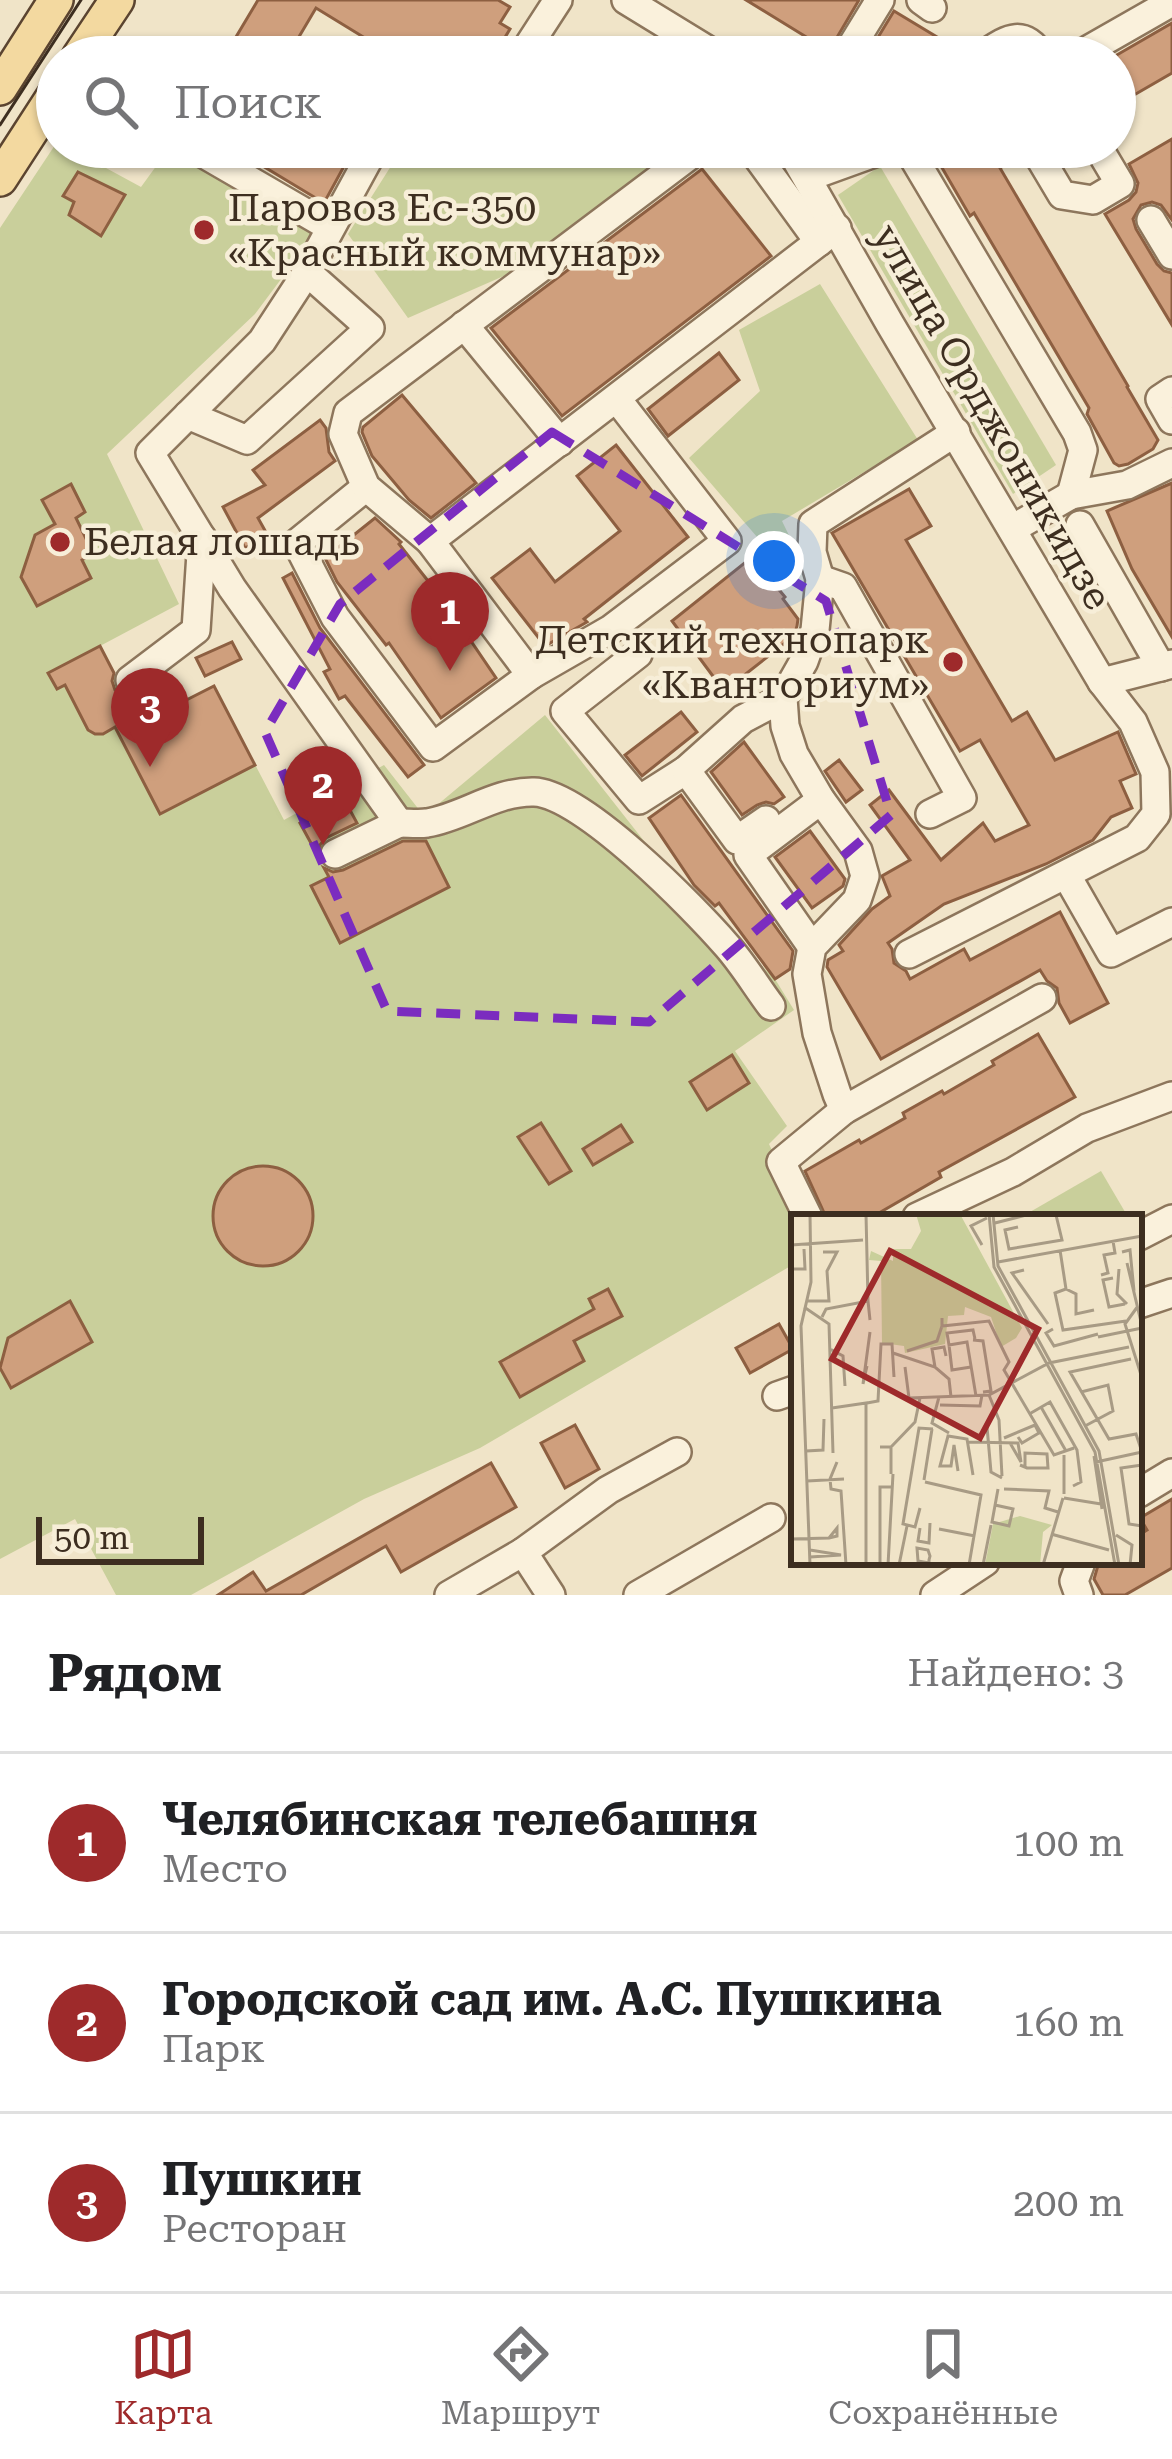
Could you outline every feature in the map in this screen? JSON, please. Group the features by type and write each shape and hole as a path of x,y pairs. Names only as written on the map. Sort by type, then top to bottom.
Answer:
{"main road":[{"path":"0,88 56,0"},
{"path":"94,36 117,0"},
{"path":"0,179 36,123"}],"street":[{"path":"534,36 558,0"},
{"path":"626,0 685,36"},
{"path":"858,36 880,0"},
{"path":"1112,36 1172,2"},
{"path":"228,168 330,227"},
{"path":"363,168 307,272 262,340 150,453 232,588 400,823"},
{"path":"531,675 430,542 366,487 344,434 348,413 673,168"},
{"path":"430,542 828,235 769,168"},
{"name":"улица Орджоникидзе","path":"802,168 828,235 890,324 1102,682 1133,722 1155,772 1156,814 1137,838 1067,876"},
{"path":"808,177 833,168"},
{"path":"919,168 1077,433 1083,450 1071,495"},
{"path":"1046,168 1062,196 1094,200 1120,184 1110,168"},
{"path":"1151,220 1172,255"},
{"path":"188,415 247,440 370,328 307,272"},
{"path":"464,326 560,442"},
{"path":"1172,392 1160,399 1172,420"},
{"path":"366,487 297,543 335,617 433,747 531,675 611,629 727,541 617,399"},
{"path":"638,654 565,711 639,800 686,770 743,719 783,698 815,630 820,579 812,551 813,524 956,432"},
{"path":"1012,529 1071,495 1127,484 1172,463"},
{"path":"1080,525 1166,666 1102,682"},
{"path":"130,680 196,630 202,538"},
{"path":"820,579 843,587 962,798 930,814"},
{"path":"783,698 794,754 858,851 866,876 856,900 812,947 807,974 817,1033 844,1110"},
{"path":"686,770 737,840 785,806"},
{"path":"335,854 400,823 428,823 500,796 553,795 668,883 730,949 771,1006"},
{"path":"812,947 748,855 821,800"},
{"path":"909,954 1067,876 1111,953 1172,922"},
{"path":"807,1214 782,1162 844,1110 1042,998"},
{"path":"923,1214 1013,1172 1087,1128 1172,1096"},
{"path":"1142,1234 1172,1219"},
{"path":"1142,1303 1172,1293"},
{"path":"449,1595 523,1552 608,1490 676,1452"},
{"path":"1142,1491 1172,1473"},
{"path":"638,1595 771,1518"},
{"path":"523,1552 551,1595"},
{"path":"934,1595 981,1565"},
{"path":"1078,1595 1075,1581 1080,1565"}],"highlighted area":[{"path":"552,432 826,601 891,815 649,1022 387,1011 265,732 340,604"}],"green space":[{"path":"40,168 106,168 141,187 155,168 211,168 314,235 255,314 107,454 179,604 100,646 141,722 214,686 284,820 384,765 424,816 545,715 666,869 775,979 794,1010 735,1051 787,1126 769,1144 802,1214 791,1214 791,1266 480,1448 364,1499 191,1595 116,1595 75,1519 0,1559 0,228"},
{"path":"390,168 648,168 524,267 408,318 348,234"},
{"path":"881,168 1056,465 1013,494 838,195"},
{"path":"820,284 918,440 782,521 802,562 788,573 689,458 760,391 739,330"},
{"path":"1101,1171 1126,1214 1026,1214"}],"building":[{"path":"258,0 498,0 510,7 500,23 510,29 506,36 362,36 316,8 299,36 237,36"},
{"path":"746,0 859,0 838,36 805,36"},
{"path":"894,11 935,36 879,36"},
{"path":"1172,23 1172,73 1136,94 1136,44"},
{"path":"1172,139 1172,220 1161,205 1152,202 1141,205 1133,219 1157,264 1172,273 1172,325 1105,214 1136,192 1138,183 1131,168 1136,168 1136,160"},
{"path":"266,168 343,168 324,203"},
{"path":"942,168 1000,168 1158,440 1153,449 1128,464 1114,463 1087,414 1089,408 974,213 970,216"},
{"path":"702,169 771,256 562,416 491,328"},
{"path":"78,172 125,195 101,236 69,215 74,202 63,196"},
{"path":"719,353 739,380 668,436 648,409"},
{"path":"402,395 476,483 431,518 372,456 362,432"},
{"path":"320,420 335,461 258,518 268,536 245,548 223,507 265,485 253,470"},
{"path":"616,445 688,537 584,619 587,622 545,646 492,578 530,549 555,582 620,531 577,476"},
{"path":"1172,483 1172,637 1132,569 1107,511"},
{"name":"Белая лошадь","path":"71,484 85,512 76,518 93,553 82,560 91,578 37,606 21,577 35,535 55,524 42,500"},
{"path":"909,489 931,526 906,540 1012,721 1027,712 1055,760 1118,732 1136,774 1120,781 1132,808 1111,817 1093,840 944,904 888,943 894,963 910,979 964,949 970,960 1060,912 1108,1003 1070,1023 1057,988 1040,970 881,1059 827,967 828,960 843,951 839,945 890,896 882,876 910,860 870,805 889,790 941,860 983,823 995,841 1029,825 980,740 960,751 832,533"},
{"path":"375,518 401,542 496,678 441,718 389,643 337,582 325,558"},
{"path":"752,557 785,597 798,619 797,626 794,636 724,691 672,621"},
{"path":"292,573 320,628 424,765 408,777 345,696 339,699 324,672 330,669 283,578"},
{"path":"232,642 241,659 205,676 196,658"},
{"path":"100,646 114,673 115,690 127,697 141,723 214,686 255,765 160,814 115,727 103,734 88,730 65,685 57,689 48,673"},
{"path":"681,712 697,732 642,776 625,755"},
{"path":"744,742 784,797 742,815 711,772"},
{"path":"839,760 862,790 846,802 825,771"},
{"path":"681,795 793,951 790,969 775,979 719,903 715,906 694,885 649,818"},
{"path":"344,799 357,823 326,838 318,856 300,823"},
{"path":"810,831 845,879 843,886 812,908 775,857"},
{"path":"403,841 426,841 449,887 340,943 311,886 329,877 324,868 343,870"},
{"path":"1038,1034 1075,1097 939,1172 941,1177 877,1214 825,1214 805,1171 905,1118 903,1113 994,1065 992,1061"},
{"path":"732,1055 749,1083 707,1110 690,1082"},
{"path":"541,1123 571,1171 549,1184 518,1137"},
{"path":"621,1125 632,1142 593,1165 583,1149"},
{"path":"263,1166 282,1170 298,1181 309,1197 313,1216 309,1235 298,1251 282,1262 263,1266 244,1262 228,1251 217,1235 213,1216 217,1197 228,1181 244,1170"},
{"path":"608,1289 622,1316 574,1341 584,1361 520,1397 500,1362 594,1309 589,1299"},
{"path":"70,1301 92,1342 11,1388 0,1368 8,1338"},
{"path":"779,1324 791,1345 791,1350 750,1373 736,1348"},
{"path":"575,1425 599,1469 565,1488 541,1443"},
{"path":"491,1463 516,1507 401,1572 386,1546 301,1595 218,1595 253,1572 266,1591"},
{"path":"1172,1499 1172,1568 1125,1595 1103,1595 1094,1579 1098,1565 1142,1565 1142,1533 1147,1530 1142,1517"}],"tram line":[{"path":"58,36 81,0"},
{"path":"0,125 36,69"}],"place":[{"name":"Паровоз Ес-350 «Красный коммунар»","path":"204,230"},
{"name":"Белая лошадь","path":"60,542"},
{"name":"Детский технопарк «Кванториум»","path":"953,662"},
{"name":"Челябинская телебашня","path":"450,671"},
{"name":"Пушкин","path":"150,767"},
{"name":"Городской сад им. А.С. Пушкина","path":"323,845"}]}
